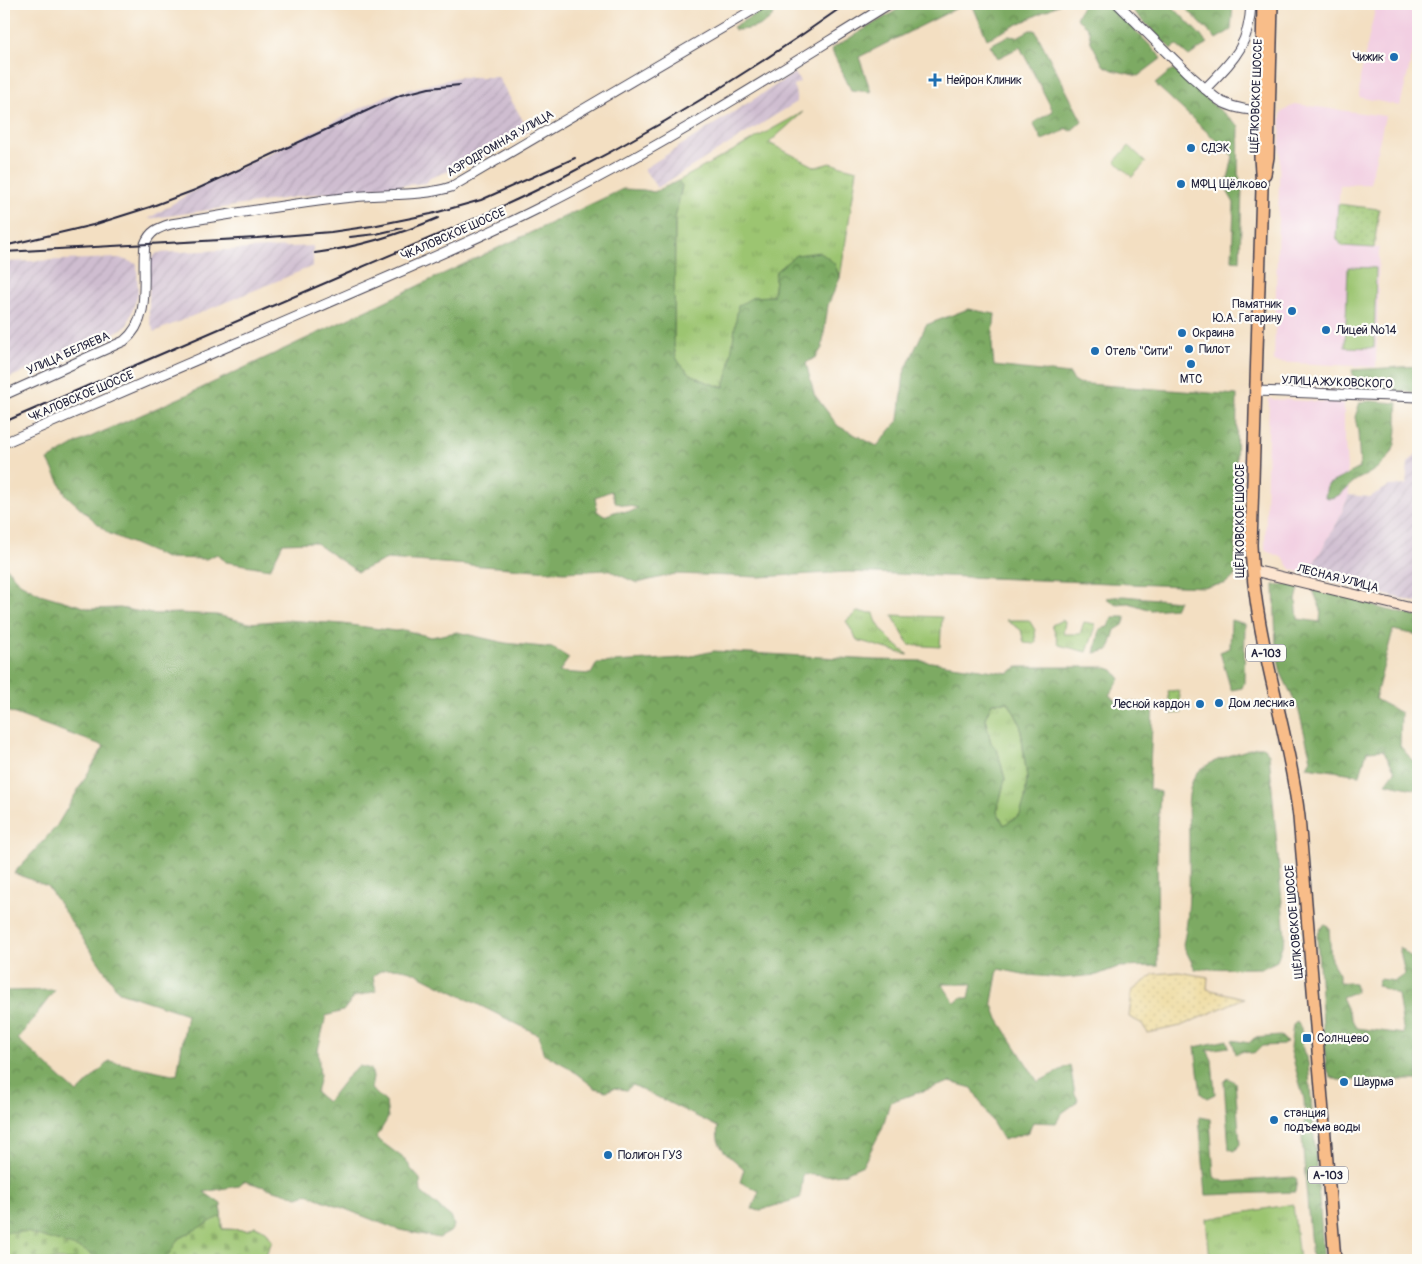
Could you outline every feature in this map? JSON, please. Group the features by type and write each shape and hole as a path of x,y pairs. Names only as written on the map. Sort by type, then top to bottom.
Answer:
{"main road":[{"name":"ЩЁЛКОВСКОЕ ШОССЕ","path":"1263,4 1261,89 1265,108 1260,131 1262,188 1255,391 1252,570 1261,628 1293,771 1296,795 1335,1260"},
{"name":"ЩЁЛКОВСКОЕ ШОССЕ","path":"1262,188 1268,157 1265,108 1272,4"},
{"name":"ЛЕСНАЯ УЛИЦА","path":"1252,570 1418,610"}],"street":[{"name":"АЭРОДРОМНАЯ УЛИЦА","path":"138,327 143,302 145,249 151,232 171,224 316,201 358,196 432,192 451,186 763,4"},
{"name":"ЧКАЛОВСКОЕ ШОССЕ","path":"4,442 449,251 542,207 609,172 748,93 889,4"},
{"path":"1118,4 1205,89 1218,99 1252,114 1260,131"},
{"path":"1205,89 1241,49 1247,33 1251,4"},
{"path":"1174,60 1207,80 1215,78"},
{"path":"1215,78 1214,93 1218,99"},
{"path":"1240,108 1258,99 1261,89"},
{"path":"1240,108 1265,108"},
{"name":"УЛИЦА БЕЛЯЕВА","path":"4,395 124,342 138,327"},
{"name":"УЛИЦА ЖУКОВСКОГО","path":"1255,391 1418,397"}],"shaded area":[{"path":"1334,4 1418,4 1418,32 1400,106 1359,97 1360,78 1375,9"},
{"path":"795,73 800,82 794,85 797,102 657,188 644,169"},
{"path":"458,77 498,77 529,131 481,159 430,178 426,183 315,194 148,219 195,190 388,95"},
{"path":"1294,104 1385,116 1370,184 1340,185 1336,236 1342,246 1379,248 1376,367 1274,362 1281,113"},
{"path":"313,246 313,266 154,332 149,318 149,261 157,253"},
{"path":"119,258 137,264 138,294 127,326 4,380 4,262"},
{"path":"1269,399 1344,403 1349,495 1338,521 1307,575 1291,569 1283,558 1265,550"},
{"path":"1418,452 1418,603 1307,575 1338,521 1349,495 1370,497 1389,486 1406,485 1408,463"}],"green space":[{"path":"907,4 965,4 859,57 871,92 851,90 831,49"},
{"path":"972,4 1060,4 987,39"},
{"path":"1083,4 1110,4 1162,58 1138,76 1113,70 1103,65 1091,42 1089,31 1076,18"},
{"path":"1126,4 1170,4 1208,43 1189,56 1176,45 1172,50"},
{"path":"1182,4 1233,4 1231,30 1216,39"},
{"path":"771,5 777,6 767,22 748,29 735,30 733,27"},
{"path":"1030,30 1035,30 1082,121 1071,131 1064,128 1064,131 1042,140 1033,123 1053,111 1020,47 998,58 990,45 1008,36 1017,37"},
{"path":"1173,69 1239,126 1238,174 1242,184 1240,261 1232,260 1234,203 1226,189 1233,156 1155,84"},
{"path":"803,112 769,143 816,167 830,163 857,170 840,278 834,263 776,271 773,296 753,297 724,387 710,384 684,369 675,352 675,218 682,186 678,181"},
{"path":"1129,146 1146,162 1132,177 1115,161"},
{"path":"678,181 682,185 675,218 674,344 676,357 684,368 697,377 724,387 729,369 738,306 753,297 773,296 776,271 796,255 820,252 834,263 840,278 828,305 822,348 816,357 806,363 814,394 838,426 877,446 899,420 904,373 926,325 968,309 995,314 992,344 994,366 1070,374 1075,383 1237,395 1235,577 1224,584 1203,587 848,572 759,577 675,574 637,583 608,570 564,572 387,559 358,572 314,542 283,543 270,569 226,562 217,554 206,559 166,558 108,533 66,495 48,460 79,442 191,393 623,189 654,192","holes":["611,491 616,503 638,508 630,512 617,511 604,516 597,511 595,497"]},
{"path":"1338,204 1379,209 1374,248 1342,246 1336,237"},
{"path":"1348,267 1376,268 1374,348 1345,347"},
{"path":"1418,366 1418,392 1357,391 1352,370"},
{"path":"1360,402 1398,403 1397,433 1393,450 1378,467 1358,479 1339,495 1330,498 1325,497 1327,485 1360,468 1358,432 1355,417"},
{"path":"4,565 20,583 40,594 91,609 120,608 152,614 217,615 249,623 286,620 343,624 395,631 404,630 431,637 457,632 505,643 553,648 569,658 559,672 591,674 597,663 682,658 714,651 924,661 1008,673 1018,667 1104,667 1113,670 1120,679 1109,695 1117,701 1153,704 1149,789 1160,792 1157,844 1158,966 1118,967 1097,975 1063,978 1028,975 998,969 992,1002 998,1019 1038,1082 1070,1065 1075,1094 1078,1099 1076,1103 1062,1113 1056,1123 1033,1122 1029,1132 1003,1140 972,1088 950,1082 890,1102 882,1129 863,1165 843,1174 823,1176 803,1174 800,1198 761,1210 752,1209 759,1191 740,1182 744,1169 724,1151 718,1141 718,1127 633,1085 626,1090 614,1088 606,1091 595,1088 568,1067 543,1053 539,1035 413,972 397,968 382,970 373,976 376,991 354,997 343,1011 326,1016 318,1050 320,1076 316,1093 327,1102 346,1078 359,1066 371,1069 373,1077 371,1089 386,1102 388,1118 376,1138 406,1160 420,1179 421,1192 452,1218 454,1226 450,1232 439,1238 396,1229 307,1194 298,1197 244,1181 238,1186 204,1192 221,1204 222,1229 248,1230 255,1226 266,1231 272,1241 264,1260 4,1260 4,991 55,990 18,1039 77,1093 109,1061 177,1075 187,1014 119,992 47,886 14,873 56,827 104,746 4,710","holes":["1008,702 1020,723 1027,778 1025,799 1020,815 1004,825 997,811 1005,779 997,749 991,743 985,718 992,703","942,984 972,984 969,998 961,998 955,1003"]},
{"path":"1300,584 1296,600 1298,619 1320,622 1321,610 1313,590 1320,589 1338,593 1384,609 1418,617 1418,635 1393,630 1375,699 1401,713 1400,746 1418,767 1418,790 1386,783 1395,771 1383,750 1367,751 1360,775 1307,767 1311,759 1298,708 1281,673 1276,648 1274,585"},
{"path":"1123,596 1179,601 1175,608 1151,610 1129,603 1115,604 1106,598"},
{"path":"857,612 874,613 883,631 908,655 857,640 846,621"},
{"path":"892,615 942,617 940,647 909,645"},
{"path":"1112,617 1126,617 1123,625 1115,630 1109,650 1095,653 1100,629 1108,627"},
{"path":"1006,620 1029,620 1035,630 1036,642 1034,644 1024,643 1021,630"},
{"path":"1062,620 1065,622 1063,634 1080,634 1084,622 1095,624 1087,652 1059,645 1052,625"},
{"path":"1231,620 1245,624 1244,683 1242,688 1231,690 1220,652 1230,648"},
{"path":"1179,690 1182,713 1171,714 1168,691"},
{"path":"1008,702 1020,723 1027,778 1025,799 1020,815 1004,825 997,811 1005,779 997,749 991,743 985,718 992,703"},
{"path":"1256,747 1263,747 1269,754 1285,937 1277,961 1263,968 1195,969 1183,945 1188,905 1188,806 1190,790 1195,776 1206,766 1222,758"},
{"path":"1325,925 1329,927 1331,960 1339,974 1339,982 1355,983 1357,991 1342,997 1356,1028 1404,1034 1398,995 1377,985 1379,979 1395,981 1405,974 1399,947 1413,959 1418,988 1418,1080 1338,1080 1330,1076 1326,1068 1317,936"},
{"path":"1297,1022 1301,1028 1303,1050 1308,1062 1324,1260 1312,1260 1302,1138 1305,1121 1304,1099 1290,1048 1293,1025"},
{"path":"1281,1036 1287,1042 1283,1045 1262,1046 1254,1054 1244,1051 1236,1054 1232,1040 1249,1043 1254,1038"},
{"path":"1227,1040 1229,1047 1207,1050 1212,1060 1215,1094 1207,1098 1201,1094 1195,1047"},
{"path":"1228,1078 1235,1082 1240,1144 1235,1151 1229,1149 1224,1082"},
{"path":"1199,1117 1210,1119 1214,1177 1225,1182 1295,1177 1297,1180 1295,1192 1206,1195"},
{"path":"1293,1204 1299,1260 1210,1260 1206,1219"},
{"path":"221,1216 222,1229 248,1230 255,1226 266,1231 272,1241 264,1260 166,1260 178,1239"},
{"path":"4,1232 27,1232 82,1249 101,1260 4,1260"}],"sand":[{"path":"1179,972 1208,977 1207,989 1244,998 1181,1026 1148,1033 1141,1023 1129,1017 1132,991 1154,974"}],"railway":[{"path":"4,422 461,225 535,191 596,160 706,97 777,52 846,4"},
{"path":"4,246 93,225 150,207 195,190 401,95 429,88 460,85"},
{"path":"4,252 257,238 331,232 372,226 431,214 481,200 575,158"},
{"path":"315,253 378,240 438,218"},
{"path":"350,237 402,228"}],"place":[{"name":"Чижик","path":"1394,57"},
{"name":"Нейрон Клиник","path":"935,80"},
{"name":"СДЭК","path":"1191,148"},
{"name":"МФЦ Щёлково","path":"1181,184"},
{"name":"Памятник Ю.А. Гагарину","path":"1292,311"},
{"name":"Лицей №14","path":"1326,330"},
{"name":"Окраина","path":"1182,333"},
{"name":"Пилот","path":"1189,349"},
{"name":"Отель \"Сити\"","path":"1095,351"},
{"name":"МТС","path":"1191,364"},
{"name":"Дом лесника","path":"1219,703"},
{"name":"Лесной кардон","path":"1200,704"},
{"name":"Солнцево","path":"1307,1038"},
{"name":"Шаурма","path":"1344,1082"},
{"name":"станция подъема воды","path":"1274,1120"},
{"name":"Полигон ГУЗ","path":"608,1155"}]}
